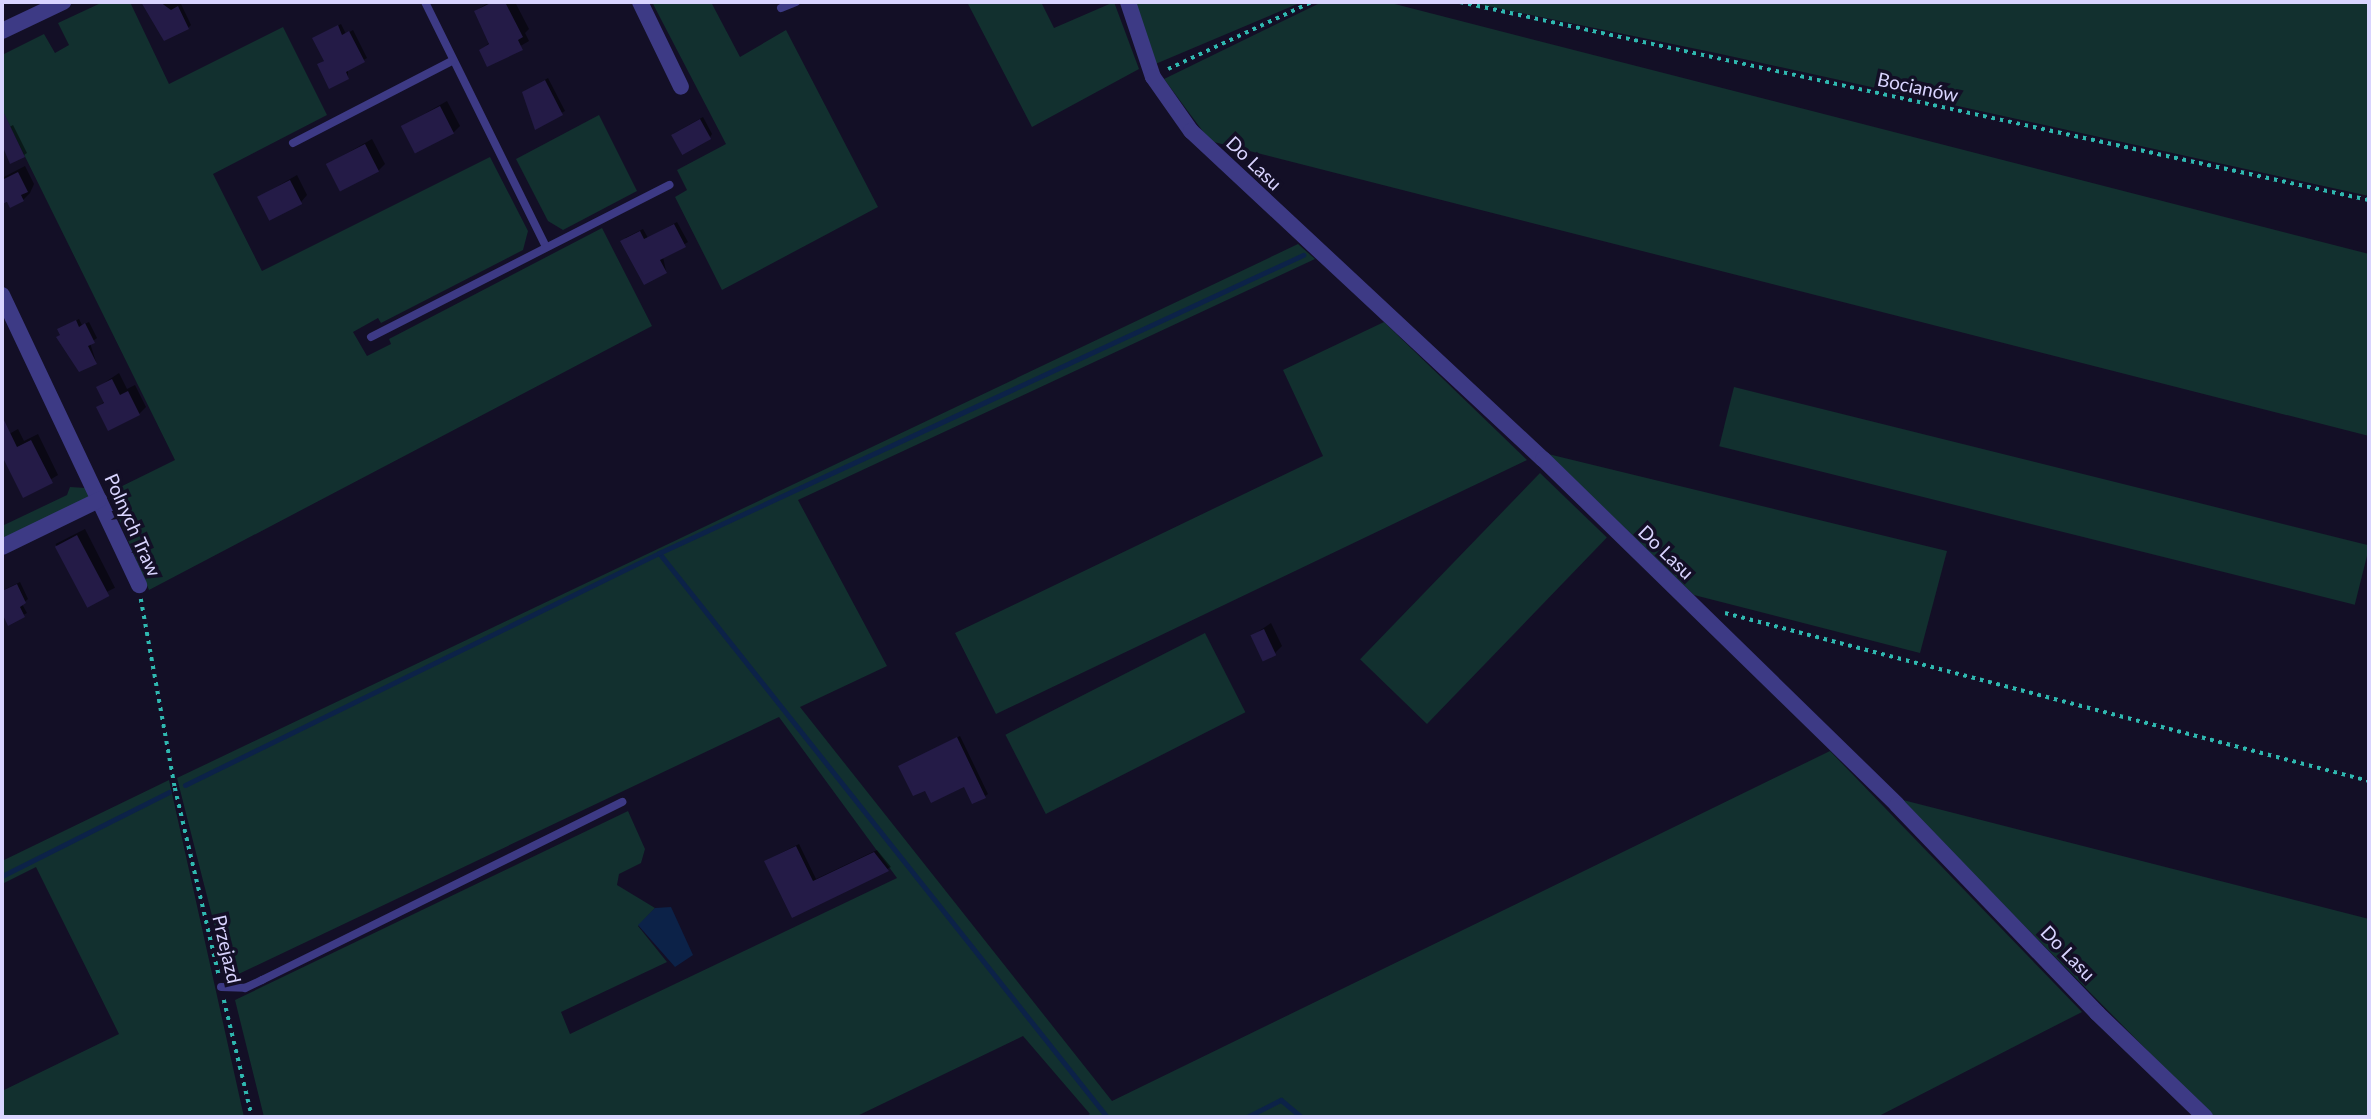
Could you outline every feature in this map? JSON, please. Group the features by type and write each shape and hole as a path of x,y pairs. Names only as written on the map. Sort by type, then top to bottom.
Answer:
{"street":[{"path":"2,31 63,2"},
{"path":"640,2 681,87"},
{"name":"Do Lasu","path":"1128,2 1153,77 1191,131 1240,181 1446,367 1897,805 2097,1013 2205,1117"},
{"name":"Polnych Traw","path":"2,295 139,585"},
{"path":"2,547 99,500"}],"lane":[{"path":"425,2 546,247"},
{"path":"781,8 796,2"},
{"path":"293,143 452,61"},
{"path":"371,337 669,185"},
{"path":"221,987 245,988 622,803"}],"path":[{"path":"1153,77 1312,2"},
{"name":"Bocianów","path":"1460,2 2369,200"},
{"name":"Polnych Traw","path":"139,585 175,788"},
{"path":"1689,603 2369,781"},
{"name":"Przejazd","path":"175,788 252,1117"}],"green space":[{"path":"103,2 130,2 169,84 283,27 327,115 213,174 262,271 490,157 528,231 523,250 381,323 378,318 353,332 367,356 391,344 389,339 602,228 652,326 149,590 108,493 175,460 2,110 2,55 44,34 55,53 69,45 58,23"},
{"path":"652,2 711,2 740,57 786,30 878,207 722,290 675,197 687,190 677,170 726,144"},
{"path":"967,2 1041,2 1054,28 1114,2 1139,69 1032,127"},
{"path":"1135,2 1302,2 1153,65"},
{"path":"1322,2 1387,2 2369,254 2369,436 1210,141 1164,79"},
{"path":"1468,2 2369,2 2369,196 1716,53"},
{"path":"599,115 637,191 563,230 548,221 516,159"},
{"path":"1298,244 1315,259 798,500 887,666 800,707 1112,1101 1830,751 2082,1012 1877,1117 1085,1117 1090,1114 1023,1036 855,1117 264,1117 235,1000 628,811 645,849 641,863 619,874 617,885 655,908 638,926 667,962 561,1012 570,1034 897,878 779,717 228,979 177,778"},
{"path":"1384,322 1527,460 996,714 955,633 1323,456 1283,370"},
{"path":"1734,387 2369,545 2355,605 1719,446"},
{"path":"1548,454 1947,551 1920,653 1694,595"},
{"path":"1540,473 1607,538 1427,724 1360,659"},
{"path":"70,487 86,488 89,497 2,541 2,526 67,495"},
{"path":"1205,633 1245,712 1046,814 1005,735"},
{"path":"169,780 244,1117 2,1117 2,1091 119,1034 36,867 2,884 2,861"},
{"path":"1899,799 2369,919 2369,1117 2213,1117"}],"water":[{"path":"671,907 693,955 675,967 638,925 655,908"}],"building":[{"path":"141,2 160,2 171,10 178,6 189,29 164,41"},
{"path":"493,2 505,2 523,37 518,40 523,50 487,67 479,50 489,44 474,11"},
{"path":"338,25 342,35 349,31 365,62 346,72 349,79 329,89 317,64 324,61 312,38"},
{"path":"545,80 563,115 535,130 522,92"},
{"path":"440,106 454,134 415,154 401,126"},
{"path":"2,109 25,157 10,164 2,145"},
{"path":"700,119 711,139 682,155 671,135"},
{"path":"365,144 379,172 340,192 326,164"},
{"path":"18,172 28,192 21,195 24,201 10,208 7,202 2,204 2,180"},
{"path":"290,180 302,204 269,221 257,197"},
{"path":"674,224 686,247 660,260 667,273 644,285 620,241 640,231 644,239"},
{"path":"76,320 79,327 85,323 95,343 88,346 97,364 79,372 56,337 60,335 57,329"},
{"path":"112,379 120,395 128,391 140,415 108,431 96,407 104,403 96,387"},
{"path":"2,416 17,447 31,440 53,483 23,498 2,456"},
{"path":"77,535 109,596 87,608 55,547"},
{"path":"17,584 26,603 20,607 25,617 8,626 2,613 2,591"},
{"path":"1264,629 1276,655 1263,662 1250,635"},
{"path":"957,737 986,798 972,804 964,787 931,803 925,791 913,796 898,766"},
{"path":"796,846 813,881 874,852 889,871 792,918 764,861"}],"waterway":[{"path":"185,785 659,553 1303,255"},
{"path":"659,553 1107,1117"},
{"path":"2,876 169,792"},
{"path":"1247,1117 1281,1100 1301,1117"}]}
